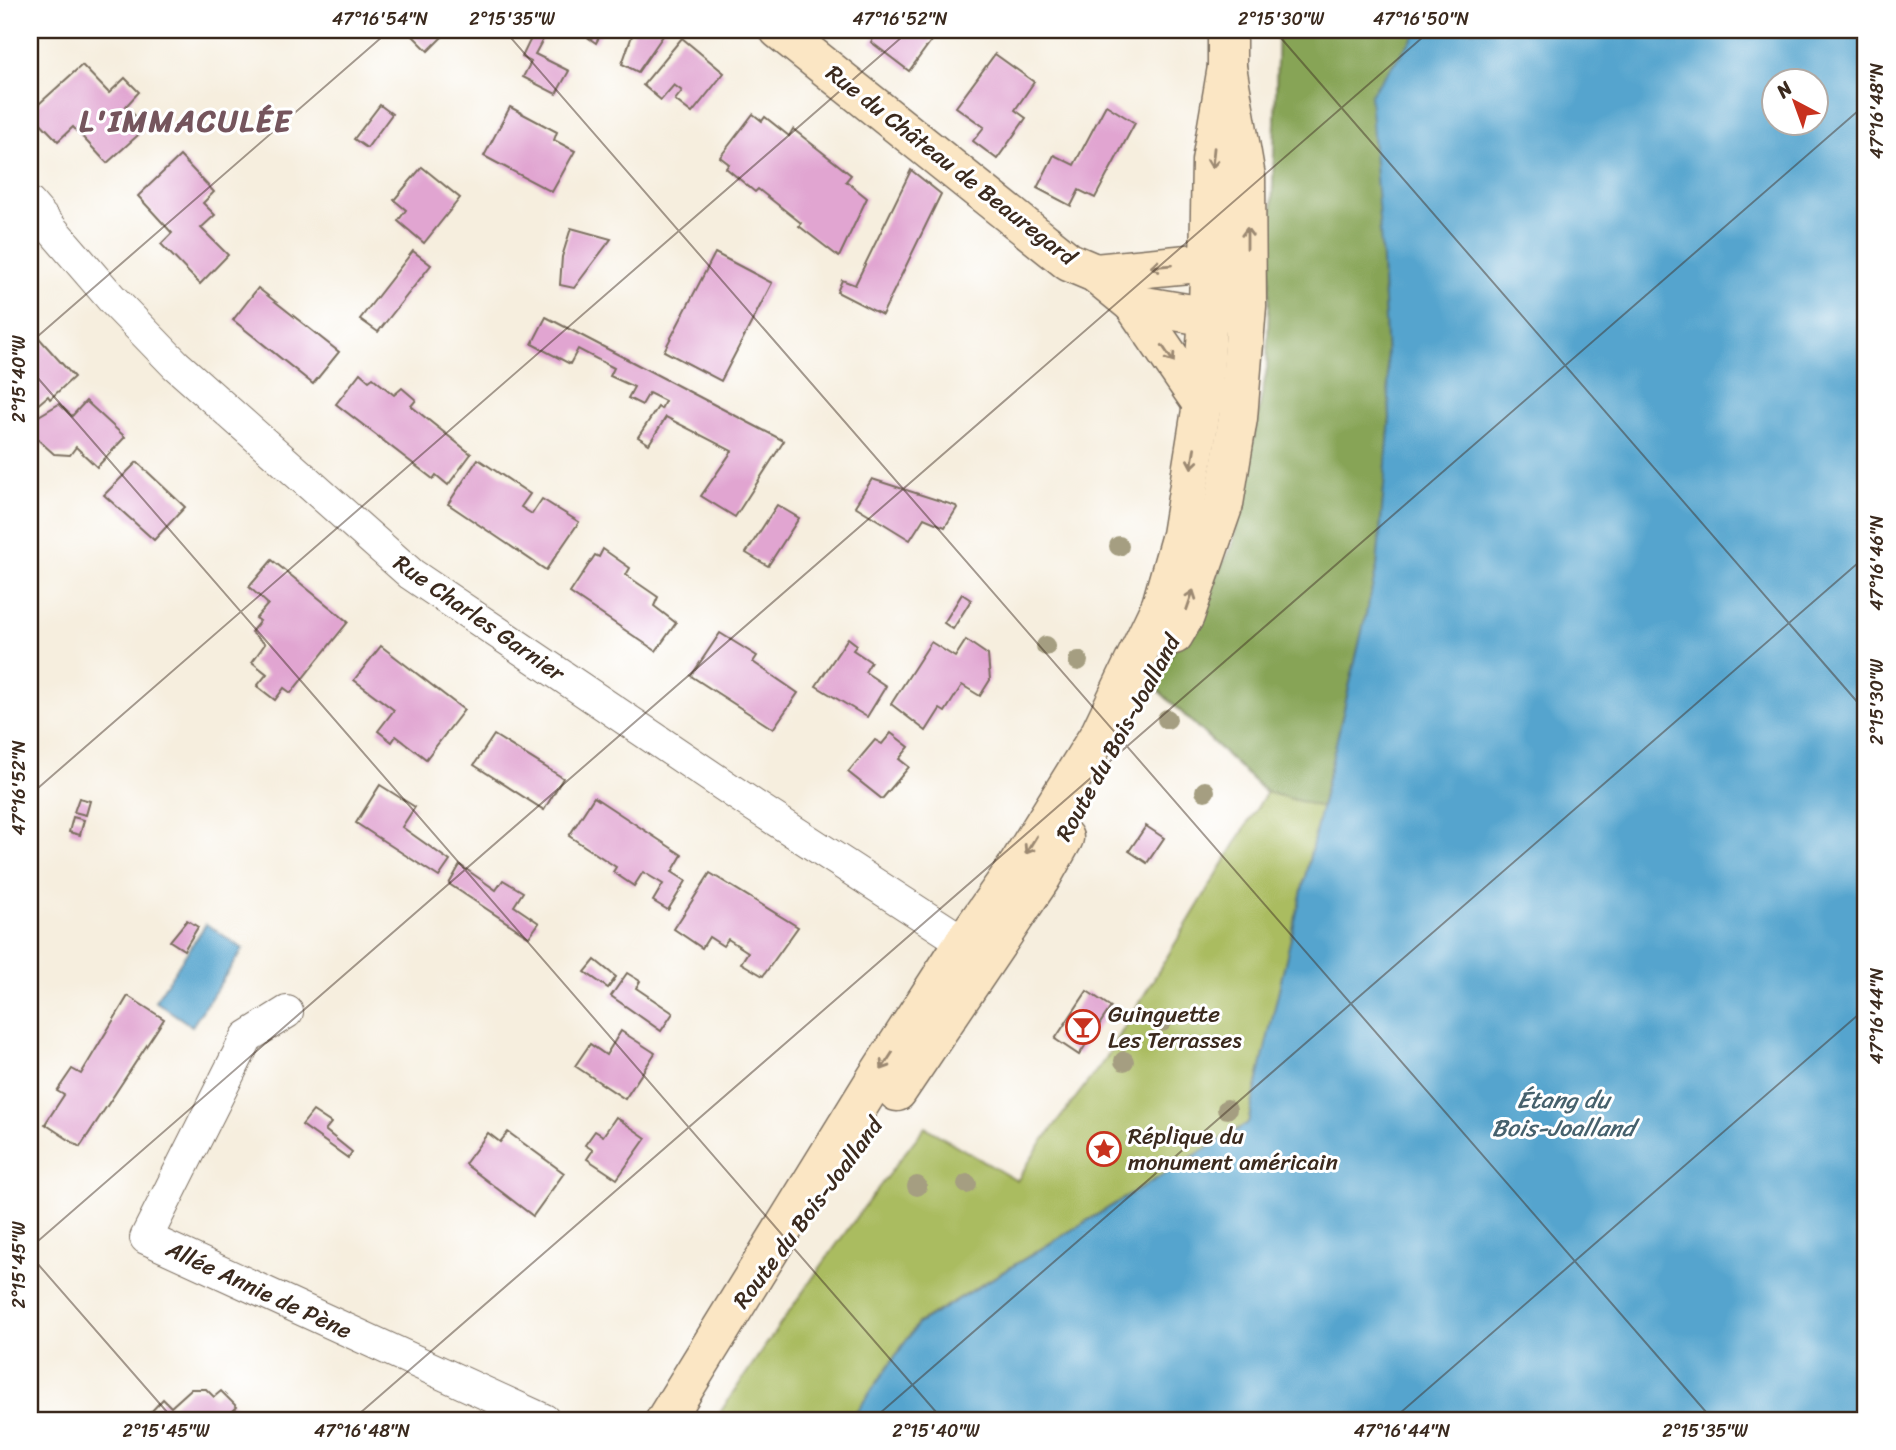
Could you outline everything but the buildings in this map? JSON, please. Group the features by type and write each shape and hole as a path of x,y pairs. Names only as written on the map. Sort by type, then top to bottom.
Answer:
{"street":[{"name":"Rue du Château de Beauregard","path":"779,30 1069,262 1095,273 1133,304 1192,314 1227,310"},
{"name":"Route du Bois-Joalland","path":"1209,262 1211,161 1227,67 1227,30"},
{"name":"Route du Bois-Joalland","path":"665,1420 876,1077 977,950 1041,880 1185,615 1224,504 1238,418 1224,372 1227,310 1246,177 1227,67"},
{"name":"Rue Charles Garnier","path":"30,204 112,299 176,365 411,574 742,798 977,950"},
{"path":"1095,273 1209,262 1228,281 1227,310"},
{"path":"1133,304 1202,404"},
{"name":"Route du Bois-Joalland","path":"730,1318 854,1156 914,1067 930,1026 977,950 1018,865 1100,733 1161,606 1181,535 1202,404 1227,310"},
{"name":"Allée Annie de Pène","path":"287,1012 247,1037 146,1238 544,1420"}],"green space":[{"path":"1278,30 1419,30 1377,567 1248,1123 918,1323 851,1420 715,1420 817,1271 925,1127 1017,1181 1039,1146 1106,1058 1266,793 1154,686 1233,545 1267,369"},
{"path":"1278,30 1419,30 1382,261 1390,418 1377,567 1321,807 1266,792 1154,686 1233,545 1267,369"}],"water":[{"name":"Étang du Bois-Joalland","path":"1419,30 1866,30 1866,1420 851,1420 918,1324 1248,1123 1377,567 1390,418 1370,95"},
{"path":"206,924 243,949 192,1026 155,1001"}],"place":[{"name":"Guinguette Les Terrasses","path":"1083,1027"},
{"name":"Réplique du monument américain","path":"1104,1149"}],"district":[{"name":"L'IMMACULÉE","path":"186,121"}]}
